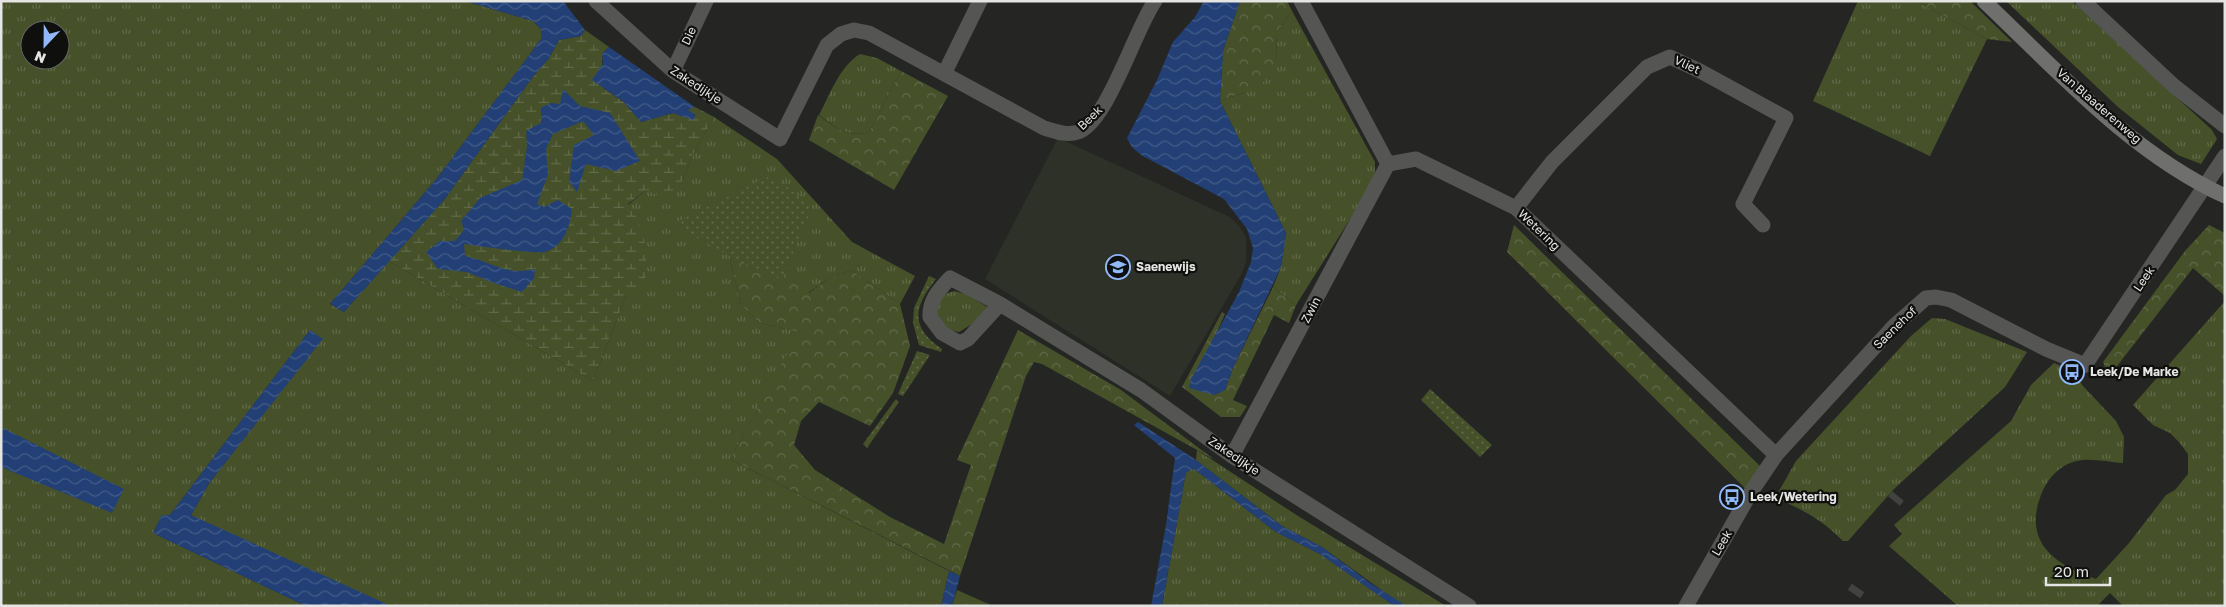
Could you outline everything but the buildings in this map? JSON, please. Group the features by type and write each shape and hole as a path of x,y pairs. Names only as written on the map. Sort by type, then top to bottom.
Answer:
{"street":[{"name":"Zakedijkje","path":"596,1 673,71 780,139"},
{"name":"Die","path":"673,71 706,1"},
{"path":"945,72 980,1"},
{"name":"Beek","path":"780,139 827,45 841,34 854,30 869,33 945,72 1044,128 1063,133 1078,132 1101,110 1155,1"},
{"path":"1301,1 1388,164"},
{"name":"Van Blaaderenweg","path":"1984,1 2131,135 2174,168 2225,196"},
{"path":"2083,1 2174,86 2225,126"},
{"name":"Vliet","path":"1516,208 1552,162 1647,67 1670,57 1700,71 1786,118 1743,204 1763,224"},
{"name":"Leek","path":"2046,350 2085,365 2225,156"},
{"name":"Wetering","path":"1388,164 1416,159 1516,208 1776,455"},
{"name":"Zwin","path":"1232,456 1388,164"},
{"name":"Zakedijkje","path":"1000,304 968,339 960,343 942,333 930,317 931,304 950,278 1000,304 1141,390 1232,456 1469,606"},
{"name":"Saenehof","path":"1776,455 1893,327 1926,298 1936,297 1951,300 2046,350"},
{"name":"Leek","path":"1686,606 1747,500 1776,455"}],"shaded area":[{"name":"Saenewijs","path":"1058,138 1230,217 1246,237 1246,261 1242,273 1170,396 985,279"}],"green space":[{"path":"1,1 465,1 533,21 541,29 542,38 438,177 330,304 344,312 389,261 593,381 626,296 628,205 646,190 681,184 692,157 714,117 777,159 852,242 915,276 900,304 851,270 828,279 808,293 761,247 730,259 741,305 760,323 800,332 730,459 949,571 941,606 350,606 191,515 210,482 322,339 310,330 170,515 162,515 153,533 306,606 1,606"},
{"path":"1240,1 1287,1 1292,11 1277,32 1276,59 1265,81 1245,92 1220,101 1223,51"},
{"path":"1858,1 1916,1 1987,39 1930,156 1813,101"},
{"path":"1916,1 1970,1 2012,42 1987,39"},
{"path":"2006,1 2072,1 2212,130 2217,139 2201,164 2178,155 2118,107"},
{"path":"1292,11 1375,162 1375,173 1369,189 1296,305 1273,287 1281,267 1286,233 1220,101 1245,92 1276,59 1277,32"},
{"path":"585,30 609,47 602,54 603,88 624,102 641,122 673,113 693,119 687,109 695,107 714,117 692,157 681,184 663,198 646,190 628,204 639,223 645,244 644,287 626,296 593,381 389,261 444,200 532,78 549,58 559,40 581,36"},
{"path":"860,54 877,58 901,71 869,132 855,134 836,127 819,115 831,90 846,66"},
{"path":"901,71 948,96 894,190 809,140 818,115 836,127 848,132 855,134 869,132"},
{"path":"767,177 784,184 812,208 782,279 738,261 673,224"},
{"path":"1514,225 1760,466 1747,490 1507,252"},
{"path":"2209,225 2225,233 2225,296 2193,268 2114,370 2107,372 2103,362 2185,251"},
{"path":"761,247 809,293 828,279 851,270 900,304 910,346 893,393 870,426 819,402 801,421 794,445 815,470 890,517 944,544 971,465 957,460 1018,330 1121,390 1215,460 1042,364 1034,362 1026,376 960,576 730,459 799,332 760,323 741,305 730,259"},
{"path":"929,276 936,279 923,299 918,317 924,333 942,349 941,352 919,345 913,323 914,308"},
{"path":"1273,287 1296,305 1289,323 1274,315 1233,400 1247,406 1240,417 1221,417 1182,387 1222,312 1225,314 1211,345 1214,395 1225,390 1233,368"},
{"path":"954,291 966,294 989,308 972,324 959,332 946,329 936,314 942,295"},
{"path":"2225,301 2225,606 2123,606 2110,593 2097,606 1958,606 1889,546 1902,534 1894,525 2011,421 2031,385 2054,363 2073,371 2083,386 2116,421 2124,437 2123,463 2085,460 2068,464 2059,469 2048,481 2037,508 2036,523 2038,536 2045,548 2066,566 2096,579 2129,543 2166,495 2175,490 2188,474 2188,454 2179,442 2170,433 2153,425 2133,405"},
{"path":"1932,318 1945,319 2027,352 2005,387 1894,489 1848,541 1843,541 1812,516 1775,498 1796,461 1911,336"},
{"path":"917,351 930,355 903,396 898,394"},
{"path":"1430,389 1492,445 1480,457 1421,400"},
{"path":"896,399 899,402 867,448 863,444"},
{"path":"1197,450 1298,516 1446,606 1407,606 1398,602 1322,547 1282,526 1196,460"},
{"path":"1194,469 1276,532 1320,554 1395,606 1162,606 1186,472"},
{"path":"957,590 993,606 952,606"},
{"path":"1306,596 1357,606 1304,606"}],"water":[{"path":"465,1 563,1 585,30 581,36 559,40 549,58 532,78 444,200 344,312 330,304 438,177 542,38 541,29 533,21"},
{"path":"1204,1 1240,1 1223,51 1220,101 1286,233 1281,267 1233,368 1225,390 1214,395 1189,388 1191,379 1239,292 1251,262 1253,248 1247,229 1224,199 1141,155 1132,147 1127,138 1157,80 1173,42 1195,17"},
{"path":"609,47 695,107 688,110 696,115 693,120 673,113 641,122 624,102 592,80 603,64 602,54"},
{"path":"563,89 580,106 610,113 640,161 616,171 586,164 577,192 569,181 574,145 594,135 583,121 553,134 546,149 548,175 537,204 544,207 558,200 572,209 568,229 561,241 545,252 506,250 464,244 465,256 507,270 525,271 535,269 534,278 522,292 467,272 438,269 426,252 440,241 455,241 464,230 461,221 480,198 522,180 527,146 526,131 541,123 541,108 551,103 560,104"},
{"path":"310,330 323,339 210,482 191,515 391,606 306,606 153,533 162,515 170,515"},
{"path":"1138,422 1196,460 1282,526 1322,547 1370,583 1407,606 1391,604 1320,554 1276,532 1194,469 1186,472 1162,606 1151,606 1166,525 1175,458 1134,425"},
{"path":"1,427 124,489 112,513 1,467"},
{"path":"949,571 960,576 952,606 941,606"}],"tunnel":[{"path":"1894,501 1898,496"},
{"path":"1854,594 1858,588"}],"place":[{"name":"Saenewijs","path":"1118,267"},
{"name":"Leek/De Marke","path":"2072,372"},
{"name":"Leek/Wetering","path":"1732,497"}]}
